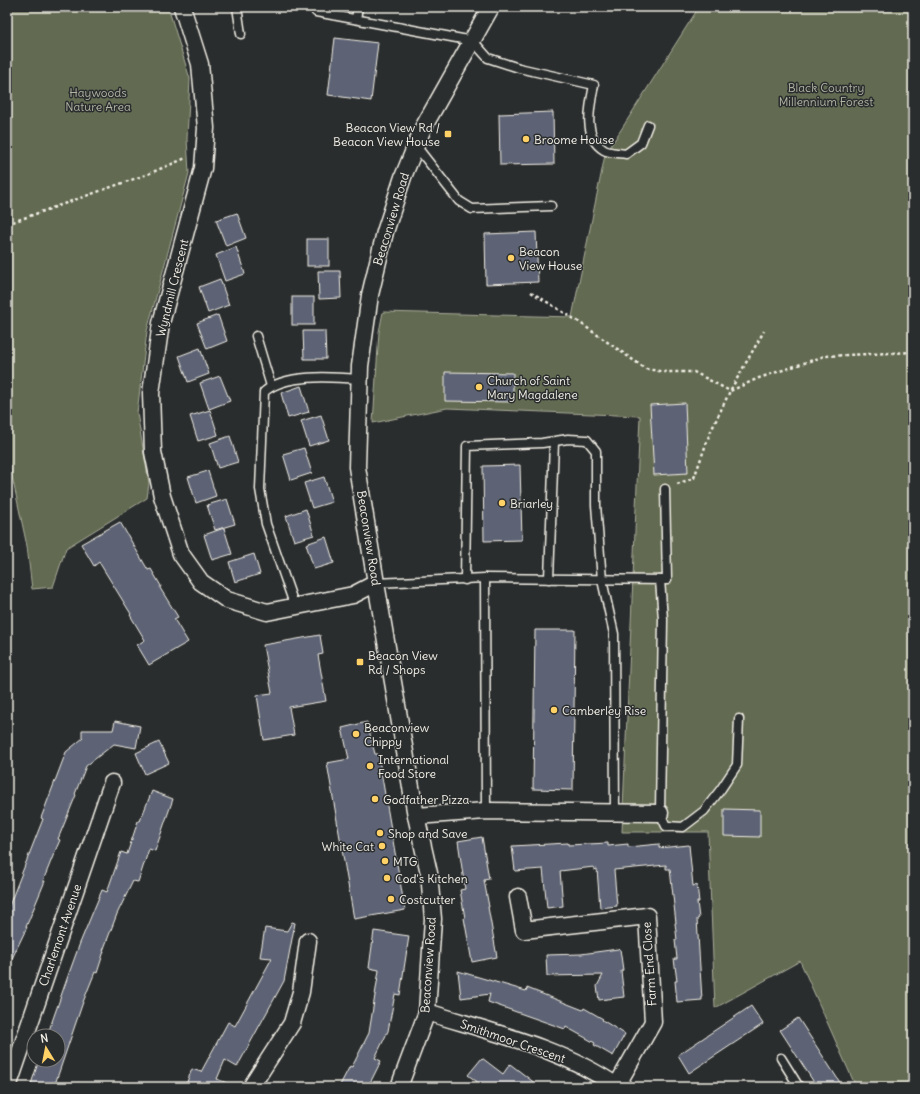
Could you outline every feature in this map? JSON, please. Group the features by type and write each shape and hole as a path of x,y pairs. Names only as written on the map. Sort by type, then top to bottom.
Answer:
{"street":[{"name":"Wyndmill Crescent","path":"182,7 200,64 206,128 205,150 203,168 160,323 151,393 153,452 162,496 181,554 201,582 227,600 267,612 352,595 376,583"},
{"name":"Beaconview Road","path":"399,1087 426,1012 433,919 429,873 416,816 357,467 360,366 370,295 385,232 403,177 423,128 491,7"},
{"name":"Charlemont Avenue","path":"8,1087 112,783"},
{"path":"416,816 486,811 660,813"},
{"name":"Farm End Close","path":"518,896 524,930 647,916 653,1022 617,1087"},
{"path":"251,1087 292,1023 301,992 308,941"},
{"name":"Smithmoor Crescent","path":"426,1012 562,1056 617,1087"}],"lane":[{"path":"237,7 241,34"},
{"path":"316,7 316,12 472,41 488,58 519,68 594,85 590,102 589,121 593,140 605,150 626,154 641,143 648,125"},
{"path":"356,19 358,7"},
{"path":"416,146 459,202 472,209 551,206"},
{"path":"256,336 271,386"},
{"path":"294,607 266,524 260,489 264,392 271,386 293,380 326,377 360,379"},
{"path":"465,580 467,446 542,443 568,439 587,440 596,451 596,505 602,580 614,634 615,812"},
{"path":"549,579 554,442"},
{"path":"376,583 485,578 667,580 665,489"},
{"path":"485,578 486,811"},
{"path":"660,580 663,619 660,813 666,826 683,827 704,811 721,789 737,765 739,719"},
{"path":"781,1058 799,1087"}],"path":[{"path":"7,224 148,174 205,150"},
{"path":"531,292 576,320 646,369 665,372 694,372 730,391"},
{"path":"665,489 694,478 710,433 730,391 764,332"},
{"path":"730,391 759,378 825,356 913,352"}],"green space":[{"name":"Haywoods Nature Area","path":"7,7 168,7 190,79 187,139 189,173 147,331 137,413 149,483 147,498 66,548 53,587 32,589 27,546 7,453"},
{"name":"Black Country Millennium Forest","path":"699,7 911,7 913,9 913,1087 856,1087 800,961 715,1008 708,832 622,832 640,416 447,408 373,423 379,332 383,312 572,317 605,155"}],"building":[{"path":"335,38 378,43 371,101 328,95"},
{"name":"Broome House","path":"553,112 554,164 500,165 499,114"},
{"path":"237,213 246,238 226,246 216,220"},
{"name":"Beacon View House","path":"536,232 538,282 486,284 485,234"},
{"path":"307,239 329,239 329,266 307,266"},
{"path":"236,247 245,274 225,281 216,255"},
{"path":"318,271 340,271 341,298 319,299"},
{"path":"220,279 229,305 208,313 199,287"},
{"path":"292,297 314,297 314,325 292,325"},
{"path":"218,315 227,341 207,349 197,323"},
{"path":"303,331 325,331 326,359 304,359"},
{"path":"200,348 209,374 188,382 179,356"},
{"name":"Church of Saint Mary Magdalene","path":"445,372 513,373 513,402 445,401"},
{"path":"220,376 230,401 209,409 200,383"},
{"path":"301,386 309,412 288,418 281,393"},
{"path":"685,403 688,473 654,475 650,405"},
{"path":"210,410 218,435 198,441 190,416"},
{"path":"321,415 329,440 309,446 301,421"},
{"path":"230,436 238,462 218,468 210,443"},
{"path":"304,448 312,473 291,480 283,454"},
{"name":"Briarley","path":"520,465 522,540 484,541 483,466"},
{"path":"208,471 216,496 196,503 188,477"},
{"path":"324,477 332,502 312,508 304,483"},
{"path":"227,499 235,524 215,530 207,505"},
{"path":"306,509 314,535 294,541 286,516"},
{"path":"120,522 148,570 151,569 161,586 160,588 178,617 174,619 188,642 149,665 137,645 145,640 130,615 131,614 99,562 94,566 81,544"},
{"path":"224,528 232,554 212,560 204,535"},
{"path":"326,537 334,563 314,569 306,544"},
{"path":"254,554 260,574 235,582 229,562"},
{"name":"Camberley Rise","path":"535,630 575,630 573,790 533,789"},
{"path":"320,635 323,654 318,655 326,701 289,707 294,735 264,740 257,695 272,693 263,645"},
{"path":"115,721 140,726 136,748 114,744 86,766 58,839 60,840 43,881 45,881 27,927 7,969 7,911 43,819 41,818 66,752 83,738 82,730 113,730"},
{"path":"367,722 375,754 378,754 405,910 354,919 327,763 349,759 342,728"},
{"path":"159,742 169,763 145,774 136,753"},
{"path":"152,791 173,799 155,851 149,849 138,882 133,881 117,914 103,951 97,973 95,972 83,1002 66,1052 66,1028 50,1028 80,943 102,890 107,892 121,852 127,854 138,821 140,821"},
{"path":"724,809 760,810 760,837 724,836"},
{"path":"482,837 489,879 484,880 497,957 472,962 460,890 465,889 458,841"},
{"path":"568,843 568,845 608,843 608,846 628,844 628,847 659,844 659,848 689,845 693,886 697,885 699,902 697,902 699,918 697,919 702,1000 677,1002 675,981 677,981 674,959 677,959 675,940 677,940 670,869 666,869 666,865 614,870 617,906 600,908 597,869 594,870 594,867 560,871 563,906 547,908 543,869 515,871 512,846"},
{"path":"292,922 295,923 284,981 237,1067 225,1060 217,1079 236,1087 185,1087 192,1069 201,1072 228,1022 235,1026 272,958 260,957 265,928 287,931"},
{"path":"374,931 409,936 400,995 395,994 388,1031 375,1058 381,1061 368,1087 339,1087 350,1066 352,1067 369,1033 379,970 369,968"},
{"path":"619,948 623,970 621,971 624,997 599,1000 597,986 603,975 547,976 546,955 581,954"},
{"path":"458,971 526,991 527,988 583,1010 584,1008 625,1034 613,1056 594,1045 595,1043 566,1027 565,1029 488,1002 490,994 461,998"},
{"path":"751,1006 763,1024 689,1073 678,1055"},
{"path":"798,1018 843,1087 817,1087 780,1030"},
{"path":"482,1058 503,1074 510,1064 540,1087 484,1087 468,1075"},
{"path":"36,1068 60,1068 54,1087 30,1087"}],"place":[{"name":"Beacon View Rd / Beacon View House","path":"448,134"},
{"name":"Broome House","path":"526,139"},
{"name":"Beacon View House","path":"511,258"},
{"name":"Church of Saint Mary Magdalene","path":"479,387"},
{"name":"Briarley","path":"502,503"},
{"name":"Beacon View Rd / Shops","path":"360,662"},
{"name":"Camberley Rise","path":"554,710"},
{"name":"Beaconview Chippy","path":"356,734"},
{"name":"International Food Store","path":"370,766"},
{"name":"Godfather Pizza","path":"375,799"},
{"name":"Shop and Save","path":"380,833"},
{"name":"White Cat","path":"382,846"},
{"name":"MTG","path":"385,861"},
{"name":"Cod's Kitchen","path":"387,878"},
{"name":"Costcutter","path":"391,899"}]}
